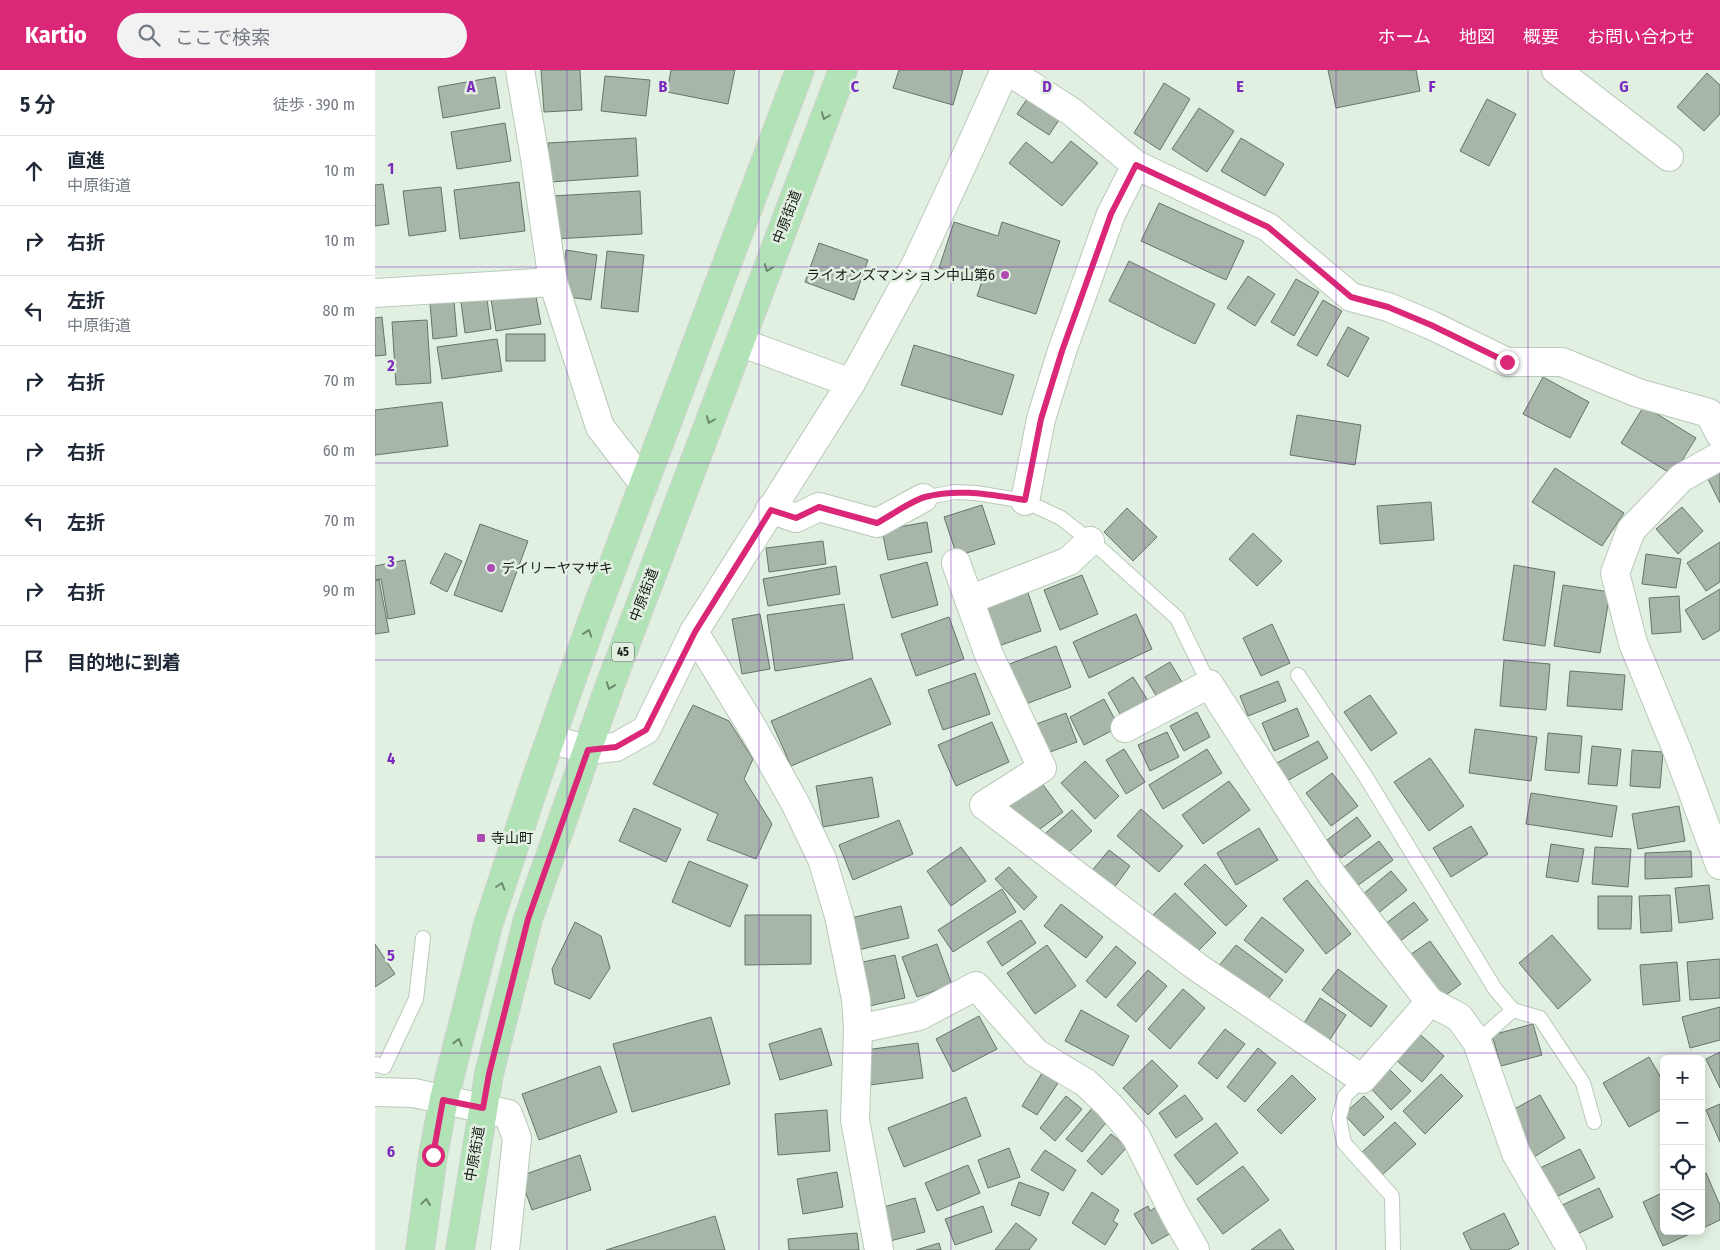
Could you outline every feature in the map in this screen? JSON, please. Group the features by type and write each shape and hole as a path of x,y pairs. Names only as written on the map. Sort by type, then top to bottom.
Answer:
{"main road":[{"path":"420,1250 433,1155 443,1100 488,924 595,613 800,70"},
{"name":"中原街道","path":"460,1250 489,1074 528,919 610,685 843,70"}],"street":[{"path":"521,70 553,282 600,427 643,484"},
{"path":"551,739 588,750 616,747 646,730 695,632 851,383 916,264 1006,70 1072,112 1136,165 1268,227 1351,297 1388,307 1507,362 1562,362 1638,393 1709,413 1720,434"},
{"path":"1556,70 1669,157"},
{"path":"1025,500 1041,419 1062,351 1111,214 1136,165"},
{"path":"375,293 553,282"},
{"path":"740,342 851,383"},
{"path":"1720,456 1681,478 1631,530 1615,573 1633,643 1677,750 1720,865"},
{"path":"771,510 796,518 819,507 877,523 923,498"},
{"path":"969,600 1069,561 1090,541"},
{"path":"956,564 989,655 1042,768 984,805 1197,967 1362,1079 1430,1002"},
{"path":"695,632 795,803 822,859 839,916 856,999 858,1029 855,1120 879,1250"},
{"path":"1125,728 1209,684 1332,875 1430,1002 1459,1017 1477,1042 1516,1153 1572,1250"},
{"path":"858,1029 919,1016 976,986 1036,1053 1086,1083 1110,1106 1136,1137 1195,1250"},
{"path":"375,1092 414,1093 508,1114 517,1138 505,1250"}],"lane":[{"path":"923,498 955,492 1025,500 1061,518 1090,541 1177,618 1209,684"},
{"path":"1298,675 1364,774 1495,989 1513,1010 1540,1018 1583,1083 1594,1122"},
{"path":"375,1064 384,1067 416,999 423,938"},
{"path":"1477,1042 1513,1010"},
{"path":"1362,1079 1345,1096 1339,1118 1344,1143 1392,1196 1393,1250"}],"building":[{"path":"541,70 580,70 582,110 544,112"},
{"path":"671,70 735,70 728,104 667,92"},
{"path":"899,70 963,70 953,105 893,88"},
{"path":"1328,70 1416,70 1420,91 1336,108"},
{"path":"1707,73 1720,85 1720,114 1704,131 1677,107"},
{"path":"605,76 650,80 646,116 601,111"},
{"path":"495,77 500,108 443,118 438,87"},
{"path":"1164,83 1190,99 1160,150 1134,133"},
{"path":"1029,96 1061,117 1049,135 1017,114"},
{"path":"1487,99 1516,114 1489,166 1460,151"},
{"path":"1199,108 1234,131 1207,172 1172,149"},
{"path":"505,123 511,161 457,169 451,132"},
{"path":"636,138 638,176 550,182 548,143"},
{"path":"1241,138 1284,164 1265,196 1221,171"},
{"path":"1071,141 1098,163 1062,206 1009,163 1026,142 1052,163"},
{"path":"519,182 525,231 460,239 454,190"},
{"path":"383,184 389,224 375,226 375,185"},
{"path":"441,187 446,231 409,236 403,191"},
{"path":"640,191 642,234 555,239 552,196"},
{"path":"1159,203 1244,241 1226,280 1141,241"},
{"name":"ライオンズマンション中山第6","path":"954,222 998,236 1002,222 1060,241 1036,314 977,296 982,281 939,268"},
{"path":"819,243 868,260 854,300 805,282"},
{"path":"566,250 597,255 591,300 560,296"},
{"path":"607,251 644,255 638,312 601,308"},
{"path":"1129,261 1215,304 1195,344 1109,301"},
{"path":"1248,276 1275,294 1255,326 1227,308"},
{"path":"1296,279 1319,292 1294,336 1271,322"},
{"path":"535,291 541,324 496,331 491,299"},
{"path":"487,299 491,329 465,333 461,302"},
{"path":"1323,300 1342,311 1317,356 1297,345"},
{"path":"454,301 457,336 433,339 430,304"},
{"path":"382,317 386,355 375,356 375,318"},
{"path":"427,320 431,383 396,385 392,322"},
{"path":"1348,327 1369,338 1348,377 1327,365"},
{"path":"506,334 545,334 545,361 506,361"},
{"path":"497,339 502,371 442,379 437,347"},
{"path":"914,345 1014,375 1002,415 901,385"},
{"path":"1543,377 1589,402 1570,438 1523,414"},
{"path":"442,402 448,446 375,455 375,410"},
{"path":"1644,406 1696,438 1673,475 1621,443"},
{"path":"1297,415 1361,425 1355,465 1290,455"},
{"path":"1555,468 1624,513 1602,546 1532,502"},
{"path":"1720,470 1720,503 1707,477"},
{"path":"1431,502 1434,540 1380,544 1377,506"},
{"path":"982,505 995,544 957,556 944,517"},
{"path":"1682,507 1703,531 1678,554 1656,529"},
{"path":"1127,508 1157,537 1133,561 1104,532"},
{"path":"927,522 932,552 888,560 882,530"},
{"name":"デイリーヤマザキ","path":"480,524 528,541 502,612 454,595"},
{"path":"1253,533 1282,561 1257,586 1229,559"},
{"path":"823,541 826,564 769,572 766,548"},
{"path":"1720,542 1720,582 1706,591 1687,563"},
{"path":"445,553 462,561 447,592 430,583"},
{"path":"1646,554 1681,559 1676,588 1642,584"},
{"path":"405,560 415,614 388,619 381,579 375,580 375,566"},
{"path":"927,562 938,605 892,618 880,575"},
{"path":"1514,565 1555,572 1545,646 1503,640"},
{"path":"836,566 840,594 768,606 763,579"},
{"path":"1082,575 1098,614 1060,630 1044,590"},
{"path":"379,580 389,632 375,634 375,581"},
{"path":"1563,585 1610,592 1600,653 1554,646"},
{"path":"1720,589 1720,630 1703,640 1685,610"},
{"path":"1027,590 1041,631 993,648 979,606"},
{"path":"1679,596 1681,632 1652,634 1649,598"},
{"path":"844,604 853,659 775,671 767,615"},
{"path":"760,614 770,669 742,674 732,619"},
{"path":"1136,614 1152,649 1089,678 1073,642"},
{"path":"949,617 964,659 916,676 901,634"},
{"path":"1272,624 1290,663 1261,676 1243,638"},
{"path":"1056,646 1071,687 1018,707 1002,667"},
{"path":"1504,660 1550,664 1546,710 1500,706"},
{"path":"1170,662 1185,687 1160,702 1145,677"},
{"path":"1570,671 1625,675 1622,710 1567,706"},
{"path":"975,673 990,714 943,730 928,690"},
{"path":"1133,677 1149,702 1123,719 1108,693"},
{"path":"871,678 891,724 791,766 771,721"},
{"path":"1278,681 1286,701 1248,716 1240,696"},
{"path":"1370,695 1397,733 1371,751 1344,712"},
{"path":"1104,699 1119,727 1084,745 1070,717"},
{"path":"693,705 729,721 753,759 744,779 772,824 756,859 707,840 718,814 653,784"},
{"path":"1297,708 1309,736 1274,751 1262,723"},
{"path":"1197,712 1210,737 1184,751 1170,726"},
{"path":"1066,713 1077,742 1042,755 1031,726"},
{"path":"992,722 1009,762 956,786 938,745"},
{"path":"1475,729 1537,737 1531,781 1469,773"},
{"path":"1167,732 1179,757 1150,771 1138,745"},
{"path":"1548,733 1582,736 1579,773 1545,770"},
{"path":"1318,741 1328,758 1285,782 1275,764"},
{"path":"1592,746 1621,749 1617,786 1588,784"},
{"path":"1124,749 1145,782 1126,794 1106,760"},
{"path":"1207,749 1222,773 1163,809 1149,785"},
{"path":"1632,750 1663,752 1660,788 1630,786"},
{"path":"1430,758 1464,806 1429,831 1394,782"},
{"path":"1085,761 1119,796 1095,819 1061,783"},
{"path":"1332,773 1358,806 1331,826 1306,793"},
{"path":"872,777 879,817 823,827 816,786"},
{"path":"1229,781 1250,810 1203,844 1182,815"},
{"path":"1041,782 1063,812 1029,837 1006,808"},
{"path":"1531,793 1617,806 1612,837 1526,824"},
{"path":"1679,806 1685,841 1638,849 1632,814"},
{"path":"634,808 681,829 666,862 619,841"},
{"path":"1141,809 1183,846 1159,872 1117,836"},
{"path":"1072,810 1092,831 1059,861 1039,839"},
{"path":"1357,817 1371,836 1341,858 1327,840"},
{"path":"899,820 913,854 853,880 839,845"},
{"path":"1471,826 1488,854 1451,877 1433,848"},
{"path":"1259,828 1278,860 1236,885 1217,853"},
{"path":"1379,841 1393,860 1357,886 1343,868"},
{"path":"1551,844 1584,849 1578,882 1546,877"},
{"path":"961,847 986,881 951,906 927,871"},
{"path":"1595,847 1631,849 1628,887 1592,884"},
{"path":"1109,850 1130,866 1108,896 1086,878"},
{"path":"1691,851 1692,877 1645,879 1645,853"},
{"path":"689,861 748,885 730,927 672,902"},
{"path":"1205,864 1247,906 1226,926 1184,884"},
{"path":"1009,867 1037,897 1024,910 995,879"},
{"path":"1391,871 1407,890 1377,914 1362,895"},
{"path":"1307,880 1351,934 1326,954 1283,899"},
{"path":"1709,885 1713,919 1679,923 1675,888"},
{"path":"1002,889 1016,912 953,952 938,930"},
{"path":"1175,893 1216,933 1192,957 1152,916"},
{"path":"1670,895 1672,931 1641,933 1639,896"},
{"path":"1598,896 1632,896 1631,929 1598,929"},
{"path":"1414,902 1428,920 1395,945 1381,927"},
{"path":"1061,904 1103,937 1086,958 1044,926"},
{"path":"901,906 909,938 858,950 851,918"},
{"path":"745,915 811,915 811,964 745,965"},
{"path":"1262,917 1304,950 1286,973 1244,940"},
{"path":"1021,920 1036,943 1002,966 987,942"},
{"path":"575,922 601,936 610,968 590,999 555,984 552,969"},
{"path":"1552,935 1591,980 1558,1009 1519,963"},
{"path":"1430,941 1461,984 1439,1000 1407,957"},
{"path":"375,944 395,974 375,987"},
{"path":"937,944 952,985 917,997 902,957"},
{"path":"1047,945 1076,986 1035,1014 1007,973"},
{"path":"1236,945 1283,980 1264,1004 1217,968"},
{"path":"1116,946 1136,963 1106,998 1086,981"},
{"path":"895,955 905,998 865,1007 854,964"},
{"path":"1720,959 1720,998 1690,1000 1687,962"},
{"path":"1677,962 1680,1001 1643,1005 1640,965"},
{"path":"1338,969 1387,1006 1371,1027 1322,990"},
{"path":"1148,970 1167,986 1136,1022 1117,1005"},
{"path":"1183,989 1205,1008 1170,1049 1148,1029"},
{"path":"1320,998 1346,1015 1325,1047 1299,1031"},
{"path":"1720,1007 1720,1040 1690,1048 1682,1017"},
{"path":"1081,1010 1129,1036 1113,1066 1065,1041"},
{"path":"979,1016 997,1049 953,1072 936,1039"},
{"path":"711,1017 730,1084 632,1112 613,1044"},
{"path":"1533,1024 1542,1055 1501,1066 1492,1035"},
{"path":"821,1028 832,1065 780,1080 769,1044"},
{"path":"1413,1028 1444,1056 1422,1082 1390,1055"},
{"path":"1225,1029 1245,1044 1217,1079 1198,1063"},
{"path":"918,1043 923,1078 870,1085 865,1050"},
{"path":"1258,1048 1276,1063 1245,1102 1227,1087"},
{"path":"1720,1052 1720,1088 1706,1059"},
{"path":"1649,1057 1660,1076 1660,1110 1629,1127 1603,1083"},
{"path":"1152,1060 1178,1086 1148,1115 1123,1088"},
{"path":"1385,1065 1411,1091 1391,1110 1366,1083"},
{"path":"600,1066 617,1112 539,1140 522,1094"},
{"path":"1042,1073 1058,1083 1037,1115 1022,1106"},
{"path":"1441,1074 1463,1096 1425,1134 1403,1111"},
{"path":"1292,1075 1316,1099 1281,1134 1257,1110"},
{"path":"1185,1095 1203,1119 1176,1138 1159,1113"},
{"path":"1540,1095 1565,1138 1534,1157 1509,1112"},
{"path":"1066,1096 1082,1109 1055,1141 1040,1128"},
{"path":"1364,1096 1384,1117 1364,1136 1344,1114"},
{"path":"966,1097 981,1136 904,1167 888,1128"},
{"path":"1720,1104 1720,1142 1706,1110"},
{"path":"1094,1106 1109,1119 1082,1152 1066,1139"},
{"path":"827,1110 830,1151 778,1155 775,1114"},
{"path":"1395,1122 1416,1144 1381,1176 1360,1154"},
{"path":"1216,1123 1238,1153 1197,1185 1174,1155"},
{"path":"1111,1134 1127,1147 1102,1175 1087,1161"},
{"path":"1009,1148 1020,1177 988,1188 978,1160"},
{"path":"1580,1149 1595,1178 1552,1199 1538,1169"},
{"path":"1045,1150 1076,1170 1063,1191 1031,1170"},
{"path":"580,1155 591,1190 532,1210 520,1176"},
{"path":"968,1165 980,1193 937,1211 925,1183"},
{"path":"1243,1166 1269,1200 1223,1234 1197,1199"},
{"path":"837,1172 843,1207 803,1214 797,1179"},
{"path":"1705,1173 1720,1205 1720,1220 1705,1227 1705,1190"},
{"path":"1019,1182 1049,1193 1040,1216 1011,1205"},
{"path":"1599,1188 1613,1217 1573,1236 1558,1207"},
{"path":"1092,1192 1119,1210 1113,1221 1118,1224 1105,1245 1072,1223"},
{"path":"1660,1194 1660,1235 1687,1235 1663,1246 1643,1202"},
{"path":"915,1198 925,1232 890,1241 880,1208"},
{"path":"983,1206 992,1232 955,1245 945,1219"},
{"path":"1148,1206 1150,1211 1156,1207 1171,1233 1152,1244 1134,1214"},
{"path":"1504,1213 1519,1244 1508,1250 1471,1250 1463,1233"},
{"path":"715,1216 725,1250 606,1250"},
{"path":"1016,1223 1037,1239 1029,1250 995,1250"},
{"path":"1280,1229 1294,1250 1251,1250"},
{"path":"857,1233 859,1250 789,1250 788,1239"},
{"path":"939,1243 941,1250 916,1250"}],"place":[{"name":"ライオンズマンション中山第6","path":"1005,275"},
{"name":"デイリーヤマザキ","path":"491,568"},
{"name":"寺山町","path":"481,838"}],"route":[{"path":"433,1155 443,1100 483,1108 489,1074 528,919 588,750 616,747 646,730 695,632 771,510 796,518 819,507 877,523 923,498 955,492 1025,500 1041,419 1062,351 1111,214 1136,165 1268,227 1351,297 1388,307 1431,325 1507,362"}]}
